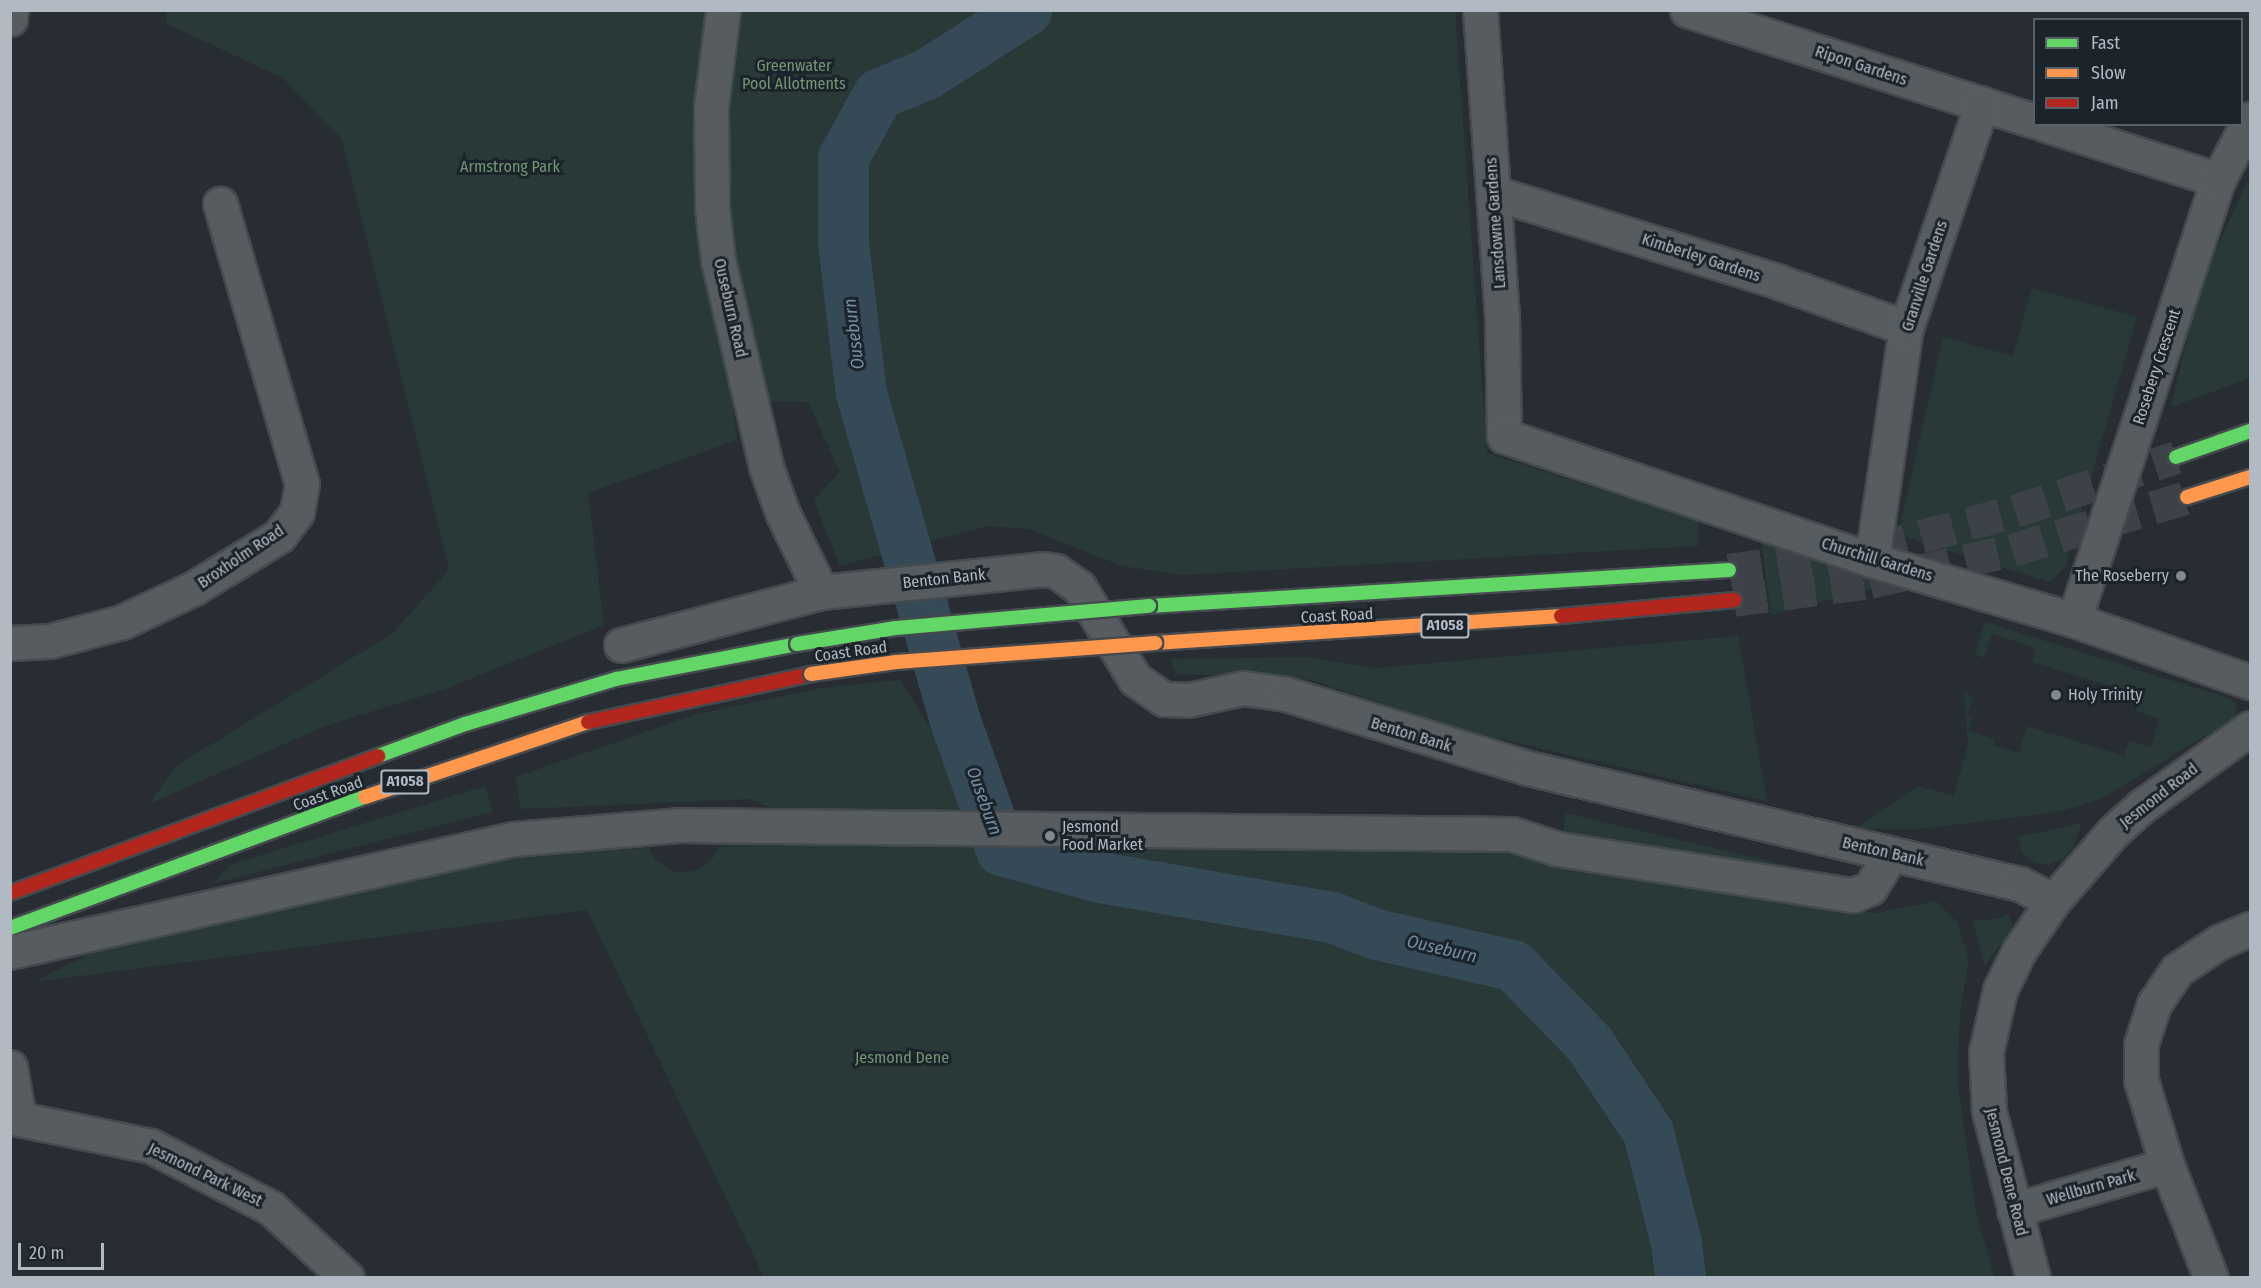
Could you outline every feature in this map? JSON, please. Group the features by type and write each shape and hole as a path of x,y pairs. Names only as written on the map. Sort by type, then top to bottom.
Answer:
{"highway":[{"path":"2176,457 2250,431"},
{"path":"2187,497 2250,477"},
{"name":"Coast Road","path":"10,893 465,724 616,679 896,628 1149,606 1729,570"},
{"name":"Coast Road","path":"10,928 483,754 613,714 812,675 896,662 1155,643 1486,624 1734,600"}],"street":[{"path":"10,19 11,10"},
{"name":"Ouseburn Road","path":"723,10 711,107 712,208 718,260 766,467 783,514 821,592"},
{"name":"Lansdowne Gardens","path":"1480,10 1494,193 1504,436"},
{"name":"Ripon Gardens","path":"1687,10 2033,121"},
{"name":"Granville Gardens","path":"1872,560 1906,328 1982,104"},
{"name":"Rosebery Crescent","path":"2074,620 2218,180 2250,119"},
{"path":"2050,126 2218,180"},
{"name":"Kimberley Gardens","path":"1494,193 1779,282 1906,328"},
{"name":"Broxholm Road","path":"10,644 50,641 122,622 194,588 279,536 297,512 302,484 220,204"},
{"name":"Churchill Gardens","path":"1504,436 1872,560 2074,620 2250,682"},
{"name":"Benton Bank","path":"621,645 821,592 1030,568 1063,576 1089,601 1135,679 1164,699 1188,700 1243,688 1286,694 1528,768 2020,884 2053,901"},
{"name":"Jesmond Road","path":"2053,901 2142,806 2250,728"},
{"path":"10,952 513,839 667,826 778,824 1512,834 1558,849 1853,895 1870,888 1891,854"},
{"name":"Jesmond Dene Road","path":"2033,1278 1989,1111 1986,1052 2000,990 2019,951 2053,901"},
{"path":"2211,1278 2167,1165 2141,1080 2139,1062 2146,1023 2164,985 2177,970 2219,942 2250,929"},
{"name":"Jesmond Park West","path":"10,1067 15,1121 152,1146 271,1208 347,1278"},
{"name":"Wellburn Park","path":"2014,1210 2167,1165"}],"green space":[{"name":"Armstrong Park","path":"166,11 715,11 728,369 737,440 588,493 604,625 448,688 325,726 149,804 176,766 393,633 449,570 342,139 283,78 167,24"},
{"name":"Greenwater Pool Allotments","path":"739,11 1455,11 1487,453 1698,521 1698,546 1182,575 1122,566 1029,529 987,526 840,566 814,500 840,472 808,402 764,401 725,217 721,115"},
{"path":"2247,182 2250,184 2250,378 2171,407 2200,285"},
{"path":"2032,288 2137,317 2065,568 2049,582 1898,535 1943,337 2013,356"},
{"path":"1761,541 1891,584 1771,615"},
{"path":"1985,622 2228,698 2237,704 2235,718 2101,799 2058,812 1920,829 1856,829 1918,786 1954,796 1968,745 1964,693 1973,696 1967,715 1973,717 1969,731 1995,739 1993,745 2019,753 2027,726 2124,756 2129,741 2151,747 2159,719 2136,711 2140,695 2032,662 2036,648 1992,634 1984,658 1975,654"},
{"path":"1738,636 1767,801 1467,731 1307,679 1176,674 1171,659 1308,657 1376,668"},
{"name":"Jesmond Dene","path":"900,680 1001,840 1512,847 1568,867 1877,913 1936,901 1957,922 1969,960 1960,1014 1957,1079 1976,1211 1994,1277 764,1277 587,910 34,982 109,944 510,856 649,848 655,859 674,872 696,871 714,857 718,847 751,845 767,838 778,811 751,799 521,809 515,777 698,714 821,688"},
{"path":"485,786 493,812 215,883 229,865"},
{"path":"1565,813 1842,878 1563,842"},
{"path":"2082,823 2073,847 2062,860 2047,865 2034,862 2022,853 2018,837"},
{"path":"2007,913 2012,923 2010,931 1985,966 1973,920 1997,919"}],"waterway":[{"name":"Ouseburn","path":"1026,10 928,73 878,94 843,158 843,243 861,393 954,718 1001,850 1100,877 1332,917 1376,934 1513,965 1588,1042 1648,1132 1676,1243 1680,1278"}],"tunnel":[{"path":"1729,570 1874,549 2015,511 2176,457"},
{"path":"1734,600 1870,582 2012,550 2187,497"}],"traffic: fast":[{"path":"2176,457 2250,431"},
{"path":"1149,606 1729,570"},
{"path":"797,644 896,628 1149,606"},
{"path":"378,756 465,724 616,679 797,644"},
{"path":"10,928 365,797"}],"traffic: slow":[{"path":"2187,497 2250,477"},
{"path":"1155,643 1561,616"},
{"path":"811,674 896,662 1155,643"},
{"path":"365,797 588,722"}],"traffic: jam":[{"path":"1561,616 1734,600"},
{"path":"588,722 811,674"},
{"path":"10,893 378,756"}],"place":[{"name":"The Roseberry","path":"2181,576"},
{"name":"Holy Trinity","path":"2056,695"},
{"name":"Jesmond Food Market","path":"1050,836"}]}
